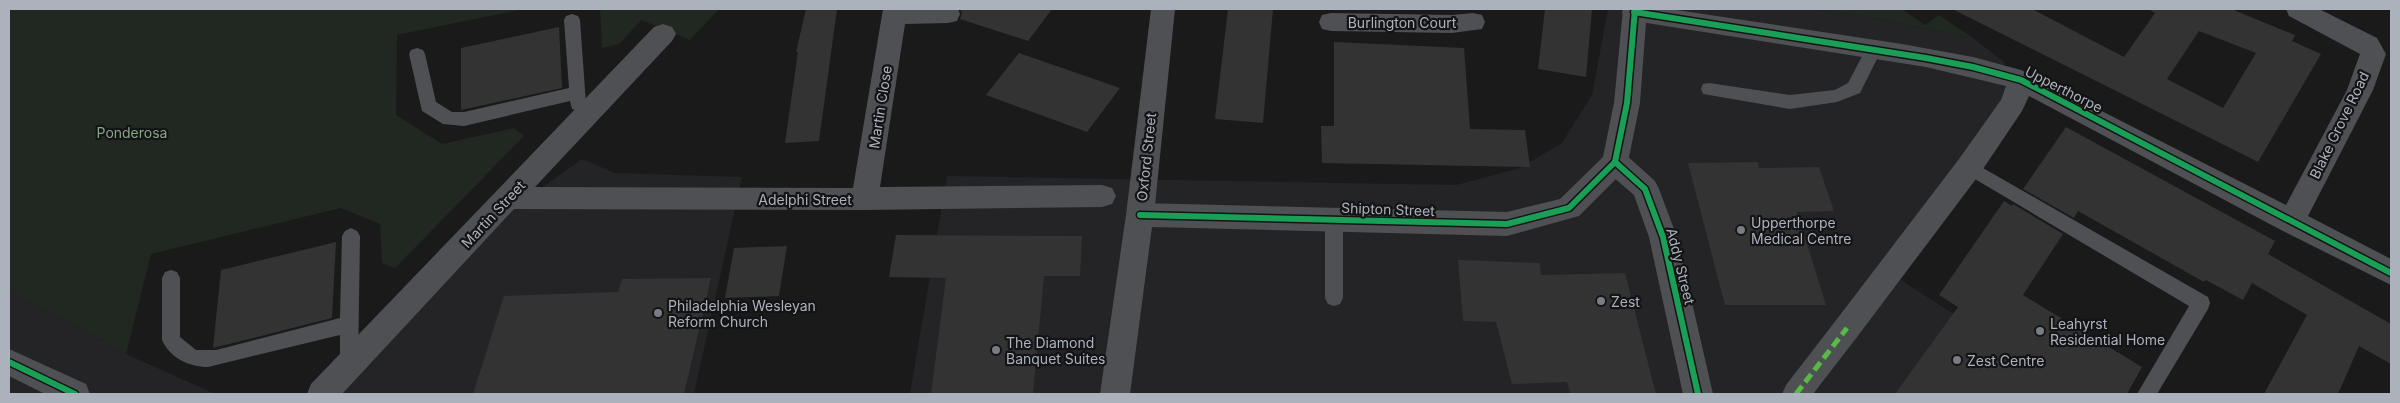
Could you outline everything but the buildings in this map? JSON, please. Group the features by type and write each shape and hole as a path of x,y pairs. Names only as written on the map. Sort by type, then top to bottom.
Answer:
{"street":[{"name":"Oxford Street","path":"1115,394 1140,215 1162,9"},
{"name":"Blake Grove Road","path":"2291,222 2360,90 2373,54 2368,45 2298,9"},
{"name":"Upperthorpe","path":"1634,10 1725,18 1874,49 1976,66 2021,80 2391,273"},
{"path":"1615,162 1627,103 1634,10"},
{"name":"Martin Close","path":"865,199 895,12 948,14"},
{"name":"Burlington Court","path":"1331,22 1452,24 1472,21"},
{"name":"Martin Street","path":"322,394 663,34"},
{"name":"Upperthorpe","path":"1848,328 1969,167 2013,104 2021,80"},
{"name":"Shipton Street","path":"1140,215 1507,224 1569,208 1615,162"},
{"name":"Addy Street","path":"1615,162 1645,189 1663,237 1698,394"},
{"name":"Adelphi Street","path":"508,198 865,199 1102,196"},
{"path":"1796,394 1848,328"},
{"path":"9,362 75,394"}],"lane":[{"path":"572,20 580,122"},
{"path":"1709,89 1790,102 1836,96 1854,88 1874,49"},
{"path":"416,54 428,106 449,119 464,119 577,93"},
{"path":"1969,167 2201,303 2147,394"},
{"path":"1334,220 1334,298"},
{"path":"350,366 351,236"},
{"path":"171,278 171,340 180,350 198,361 350,324"}],"shaded area":[{"path":"1608,9 1810,9 1857,15 1973,38 2004,62 2009,94 1881,267 2077,394 910,394 947,176 1456,185 1520,168 1562,143 1592,95"},
{"path":"582,159 615,173 742,177 694,394 341,394 510,211"},
{"path":"9,290 126,354 215,394 9,394"}],"green space":[{"name":"Ponderosa","path":"9,9 524,9 397,35 396,115 442,144 514,128 524,136 395,268 382,263 380,224 341,208 151,254 126,354 9,290"},
{"path":"600,9 719,9 690,40 641,20 619,44 602,48"},
{"path":"1810,9 1902,9 1925,25 1939,15 1973,38 1857,15"}],"marked path":[{"path":"1796,394 1847,328"}],"cycle path":[{"path":"1615,162 1627,103 1635,9"},
{"path":"1634,12 1926,58 1973,67 2021,80 2391,273"},
{"path":"1615,162 1645,189 1663,237 1698,394"},
{"path":"1140,215 1507,224 1569,208 1615,162"},
{"path":"9,362 75,394"}],"place":[{"name":"Upperthorpe Medical Centre","path":"1741,230"},
{"name":"Zest","path":"1601,301"},
{"name":"Philadelphia Wesleyan Reform Church","path":"658,313"},
{"name":"Leahyrst Residential Home","path":"2040,331"},
{"name":"The Diamond Banquet Suites","path":"996,350"},
{"name":"Zest Centre","path":"1957,360"}]}
